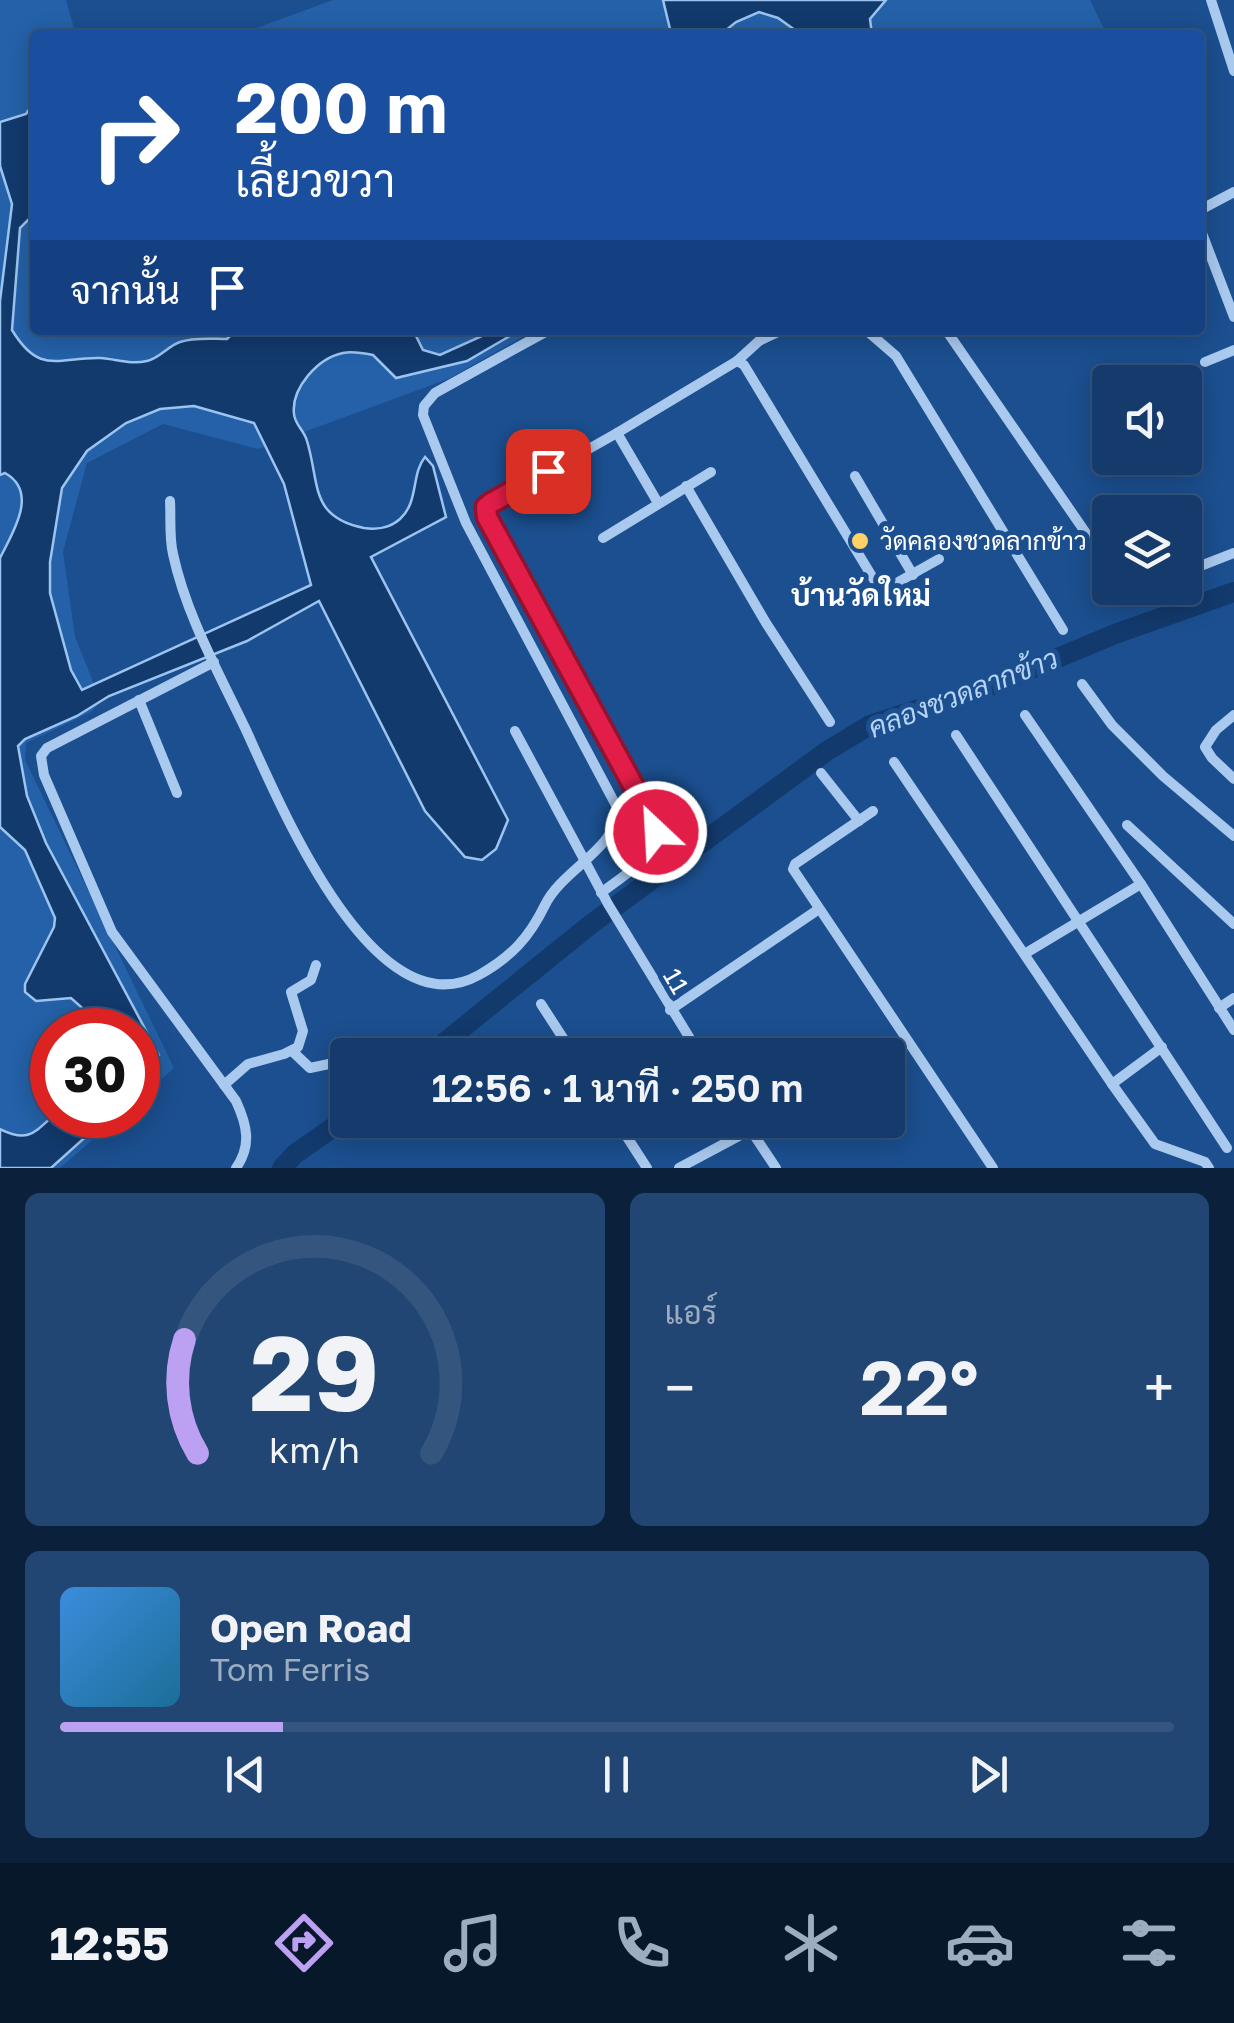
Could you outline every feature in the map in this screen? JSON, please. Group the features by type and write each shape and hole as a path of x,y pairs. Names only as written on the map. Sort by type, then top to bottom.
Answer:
{"street":[{"path":"1211,0 1234,71"},
{"path":"1205,205 1234,192"},
{"path":"1205,241 1234,317"},
{"path":"170,500 172,552 196,622 296,840 337,904 380,956 403,973 438,986 470,980 519,948 535,928 548,900 612,831 618,811 466,523 423,415 424,406 435,393 540,335"},
{"path":"601,893 648,856 655,842 652,820 485,510 736,361 772,335"},
{"path":"872,335 896,356 1063,630"},
{"path":"949,335 1092,542"},
{"path":"1205,362 1234,350"},
{"path":"736,361 744,365 878,588 884,590 940,559"},
{"path":"617,433 658,503"},
{"path":"603,538 712,472"},
{"path":"855,476 913,575"},
{"path":"686,486 766,623 830,722"},
{"path":"1202,565 1234,553"},
{"path":"213,660 48,748 40,756 112,932 224,1085 244,1120 247,1139 244,1156 236,1168"},
{"path":"1082,684 1112,725 1163,776 1234,836"},
{"path":"139,700 176,793"},
{"path":"1234,715 1216,730 1205,747 1234,779"},
{"path":"1025,716 1234,1030"},
{"name":"11","path":"515,731 601,893 689,1038"},
{"path":"956,735 1227,1148"},
{"path":"894,762 1155,1144 1205,1162 1209,1168"},
{"path":"821,772 859,821"},
{"path":"873,811 795,864 796,875 994,1168"},
{"path":"1127,825 1234,924"},
{"path":"1026,953 1140,884"},
{"path":"670,1010 819,910"},
{"path":"224,1085 248,1064 292,1051 302,1041 303,1031 291,992 311,980 316,964"},
{"path":"1219,1008 1234,998"},
{"path":"540,1004 563,1038"},
{"path":"1112,1084 1162,1047"},
{"path":"292,1051 310,1068 329,1064"},
{"path":"628,1138 647,1168"},
{"path":"687,1166 728,1138"},
{"path":"756,1138 776,1168"}],"shaded area":[{"path":"0,0 66,0 75,30 30,30 30,335 526,335 448,379 258,449 163,424 87,463 63,552 75,637 101,701 91,712 26,743 25,760 145,1008 30,1008 30,1138 95,1138 60,1168 0,1168"},
{"path":"333,0 1090,0 1105,30 252,30"},
{"path":"663,0 886,0 870,19 871,30 795,30 778,18 759,12 726,30 670,29"},
{"path":"30,108 30,218 20,228 12,330 41,359 141,362 180,342 227,339 231,335 416,335 423,350 440,355 484,335 511,335 467,361 396,378 373,355 343,353 324,361 308,376 294,404 320,496 325,507 346,523 373,529 396,522 410,505 425,457 433,466 446,517 371,557 508,820 496,849 482,860 465,857 425,811 319,601 247,641 109,696 18,746 27,796 46,843 134,1008 82,1008 71,998 36,1001 25,992 25,984 55,918 25,850 0,827 0,558 16,525 22,501 15,481 5,473 0,475 0,301 12,204 0,166 0,122 26,114","holes":["194,406 254,423 284,484 311,585 82,690 71,670 50,593 50,562 62,488 87,451 126,423 160,409"]},
{"path":"160,1039 174,1068 160,1080"},
{"path":"0,1129 24,1135 84,1138 51,1168 0,1168"}],"waterway":[{"name":"คลองชวดลากข้าว","path":"450,1038 590,925 827,751 870,725 998,683 1115,634 1234,592"},
{"name":"คลองชวดลากข้าว","path":"282,1168 330,1130"}],"place":[{"name":"วัดคลองชวดลากข้าว","path":"860,541"}],"district":[{"name":"บ้านวัดใหม่","path":"861,596"}],"route":[{"path":"548,471 491,503 485,510 487,517 656,832"}]}
